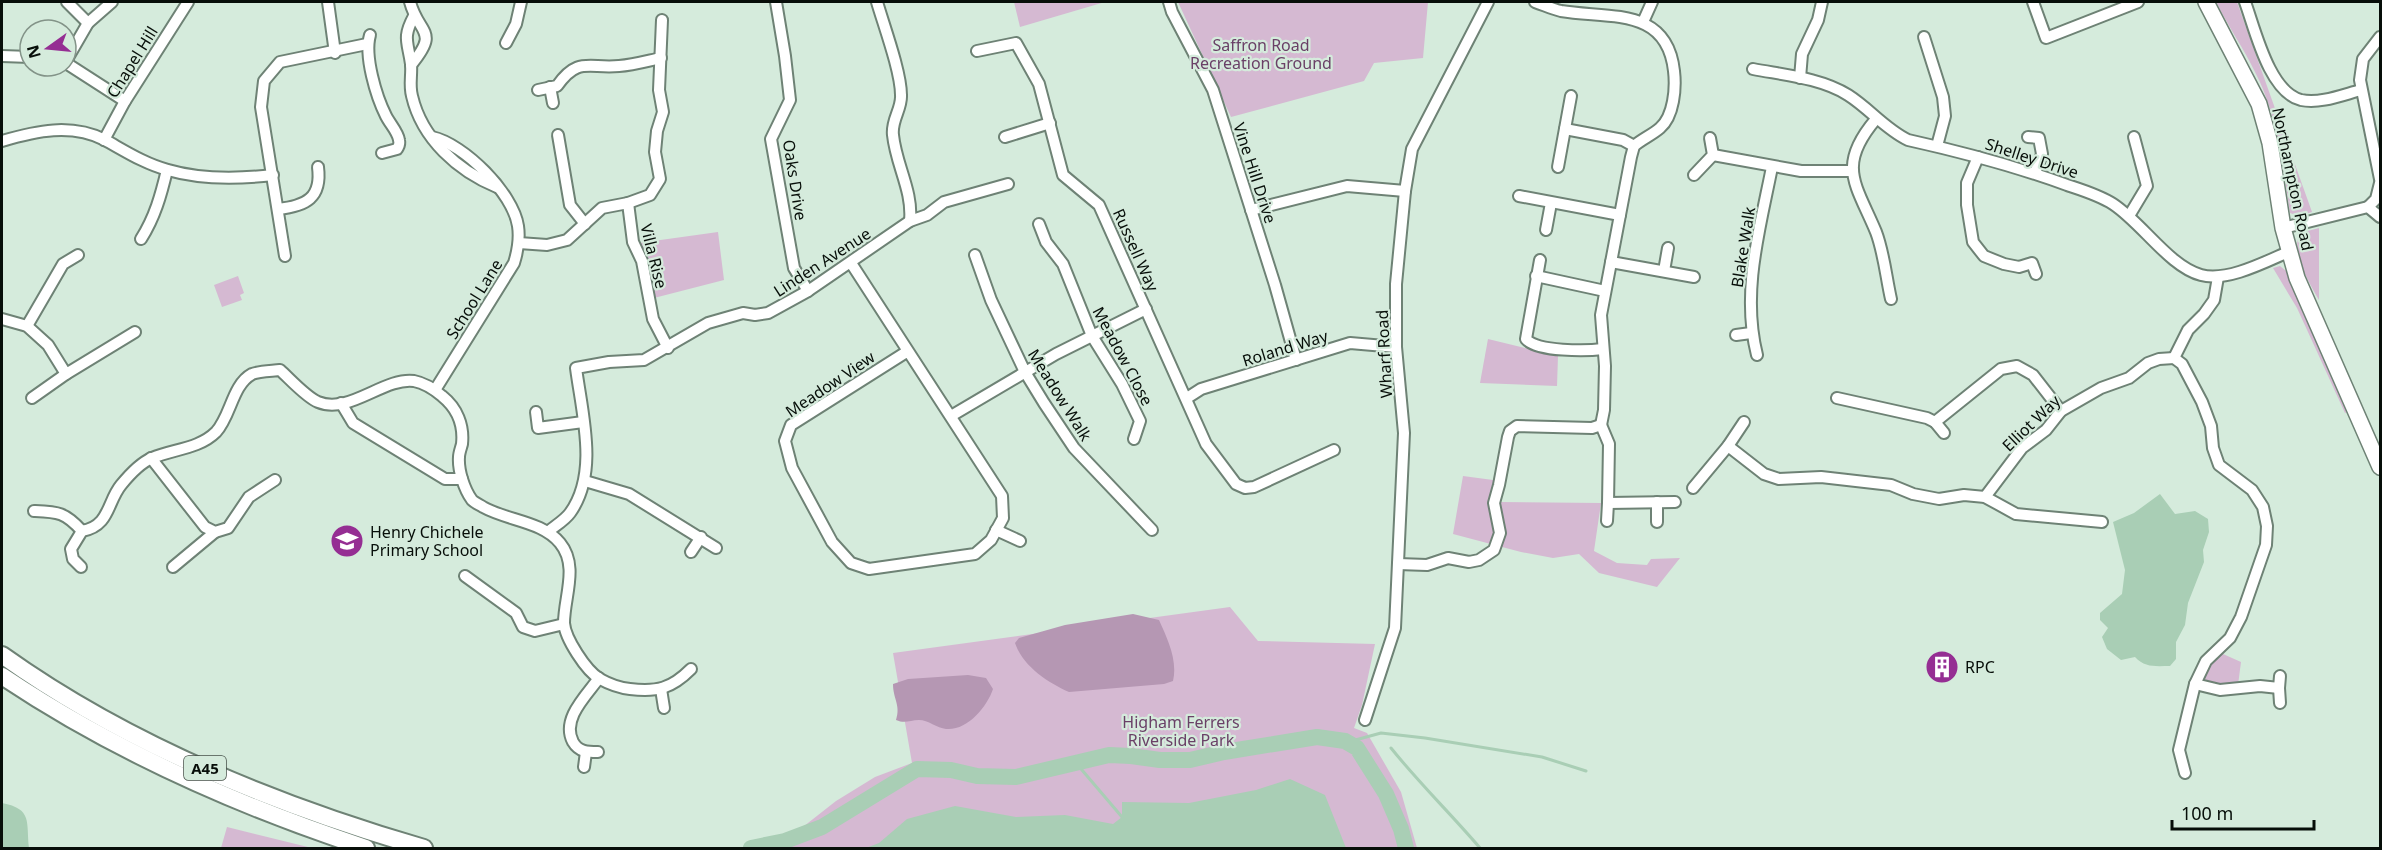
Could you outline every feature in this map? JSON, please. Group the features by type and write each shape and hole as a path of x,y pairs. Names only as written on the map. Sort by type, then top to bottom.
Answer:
{"highway":[{"name":"A45","path":"2,655 82,705 154,746 302,809 424,849"},
{"name":"A45","path":"2,676 78,723 147,760 301,827 366,849"}],"main road":[{"name":"Northampton Road","path":"2206,2 2259,104 2270,143 2288,252 2297,278 2380,467"}],"street":[{"path":"67,2 88,23"},
{"path":"78,41 88,23 112,2"},
{"name":"Chapel Hill","path":"104,140 125,101 188,2"},
{"path":"328,2 335,52"},
{"path":"410,2 414,16 425,31 427,39 423,50 411,65"},
{"path":"506,43 516,24 521,2"},
{"name":"Oaks Drive","path":"776,2 790,100 771,139 795,268 808,291"},
{"path":"877,2 899,79 902,98 893,118 892,135 912,204 910,221"},
{"name":"Vine Hill Drive","path":"1169,2 1213,90 1296,360"},
{"name":"Wharf Road","path":"1365,720 1395,628 1404,433 1396,347 1396,284 1405,191 1416,139 1488,2"},
{"path":"1535,2 1560,10 1626,17 1644,22 1658,32 1678,58 1672,102 1666,121 1659,129 1634,146 1601,315 1605,410 1601,425 1609,444 1607,521"},
{"path":"1644,22 1652,2"},
{"path":"1800,78 1802,54 1818,20 1822,2"},
{"path":"2032,2 2046,38 2139,2"},
{"path":"2246,2 2269,67 2282,89 2300,100 2324,100 2361,90"},
{"name":"School Lane","path":"414,16 408,26 405,39 411,65 409,81 411,96 422,124 438,147 476,178 498,187 513,208 518,224 519,243 514,263 435,390"},
{"path":"519,243 547,245 567,240 602,208 628,203 650,195 660,179 655,152 657,131 663,112 659,90 662,20"},
{"path":"1924,37 1944,107 1945,116 1937,146"},
{"path":"2283,228 2368,207 2376,199 2380,181 2360,80 2363,59 2380,37"},
{"path":"285,256 261,107 264,81 280,62 335,52 369,39 377,92 400,144 397,149 382,153"},
{"name":"Russell Way","path":"977,51 1016,43 1039,84 1063,175 1099,206 1206,444 1236,484 1245,488 1254,487 1334,450"},
{"path":"2,56 18,57"},
{"path":"538,90 557,86 566,73 579,65 619,66 661,58"},
{"name":"Shelley Drive","path":"1753,69 1800,78 1840,90 1893,132 1908,140 2035,173 2112,203 2129,216 2181,266 2200,275 2218,277 2246,269 2288,252"},
{"path":"78,70 125,101"},
{"path":"550,87 553,103"},
{"path":"1558,167 1571,96"},
{"path":"1876,119 1859,140 1852,171 1855,187 1876,233 1891,299"},
{"path":"1005,137 1050,123"},
{"path":"2,141 38,131 61,129 84,133 104,140 167,170 233,178 273,175"},
{"path":"1565,129 1623,140 1634,146"},
{"path":"558,135 570,205 585,224"},
{"path":"2028,137 2039,138 2042,154 2035,173"},
{"path":"2129,216 2147,186 2134,137"},
{"path":"1710,138 1713,155"},
{"path":"1713,155 1801,171 1852,171"},
{"path":"1694,175 1713,155"},
{"path":"1978,157 1967,183 1966,205 1973,242 1984,256 2004,264 2019,267 2032,263 2036,274"},
{"path":"278,209 298,207 311,198 318,189 318,167"},
{"name":"Blake Walk","path":"1757,355 1751,333 1750,301 1754,259 1772,167"},
{"path":"141,240 159,204 167,170"},
{"name":"Linden Avenue","path":"549,531 569,513 585,481 587,452 576,368 609,362 644,360 668,348 708,322 743,313 755,315 768,313 808,291 910,221 927,215 944,202 1008,184"},
{"path":"1251,210 1347,186 1405,191"},
{"path":"1518,196 1620,215"},
{"name":"Villa Rise","path":"628,203 633,242 642,261 653,319 668,348"},
{"path":"1546,230 1551,203"},
{"path":"2368,207 2380,217"},
{"name":"Meadow Close","path":"1040,224 1046,242 1063,264 1092,336 1122,384 1140,421 1134,439"},
{"path":"1664,271 1668,248"},
{"path":"27,326 63,264 78,255"},
{"name":"Meadow Walk","path":"975,255 991,300 1025,372 1074,448 1152,530"},
{"path":"1540,260 1526,334 1529,343 1564,350 1603,349"},
{"path":"1611,262 1694,277"},
{"name":"Meadow View","path":"851,263 1002,496 1003,518 991,540 975,554 869,569 851,563 832,542 792,468 785,441 791,425 908,351"},
{"path":"1536,276 1605,291"},
{"path":"2185,774 2179,750 2195,684 2206,661 2230,638 2241,617 2266,545 2267,526 2263,507 2252,490 2219,465 2213,448 2211,426 2202,402 2182,364 2174,358 2188,330 2214,300 2218,277"},
{"path":"951,416 1025,372 1146,309"},
{"path":"2,319 27,326 48,345 66,374"},
{"path":"32,398 66,374 135,332"},
{"path":"1736,335 1751,333"},
{"name":"Roland Way","path":"1187,398 1201,389 1350,343 1396,347"},
{"name":"Elliot Way","path":"1985,497 2022,448 2046,430 2061,411 2101,388 2129,378 2148,363 2159,359 2174,358"},
{"path":"1935,422 2001,369 2017,366 2033,375 2061,411"},
{"path":"81,567 73,559 71,549 82,531 92,529 107,514 119,487 137,467 151,458 199,444 216,432 241,384 253,374 280,370 319,402 341,403 355,400 396,383 414,381 435,390 449,402 461,421 462,443 459,458 462,479 473,502 495,514 549,531 562,546 569,564 564,624 573,646 586,666 598,678 623,688 661,689 678,681 691,669"},
{"path":"1837,398 1927,418 1935,422 1944,433"},
{"path":"341,403 353,423 445,479 462,479"},
{"path":"536,412 538,428 583,422"},
{"path":"1693,488 1728,446 1744,422"},
{"path":"1398,564 1427,564 1448,558 1469,562 1479,560 1494,550 1500,533 1494,503 1508,437 1513,428 1517,426 1592,428 1601,425"},
{"path":"1728,446 1764,474 1779,479 1821,477 1891,485 1913,494 1939,499 1965,495 1985,497 2016,514 2102,522"},
{"path":"151,458 205,527 215,532"},
{"path":"173,567 215,532 228,528 249,497 275,480"},
{"path":"585,481 629,494 716,548"},
{"path":"1657,502 1657,522"},
{"path":"1608,503 1675,502"},
{"path":"34,511 58,512 70,518 82,531"},
{"path":"996,530 1020,541"},
{"path":"691,552 701,537"},
{"path":"465,576 516,613 523,627 535,631 564,624"},
{"path":"584,767 592,752 577,748 569,734 571,717 598,678"},
{"path":"2195,684 2220,690 2279,682 2280,703"},
{"path":"661,689 664,708"}],"green space":[{"path":"1014,2 1105,2 1020,27"},
{"name":"Saffron Road Recreation Ground","path":"1178,2 1428,2 1423,58 1374,63 1364,81 1231,117"},
{"path":"2216,2 2237,2 2312,212 2299,216 2290,213 2279,142 2270,107 2251,65"},
{"path":"2319,228 2319,300 2302,267 2297,249 2300,233"},
{"path":"718,232 724,280 654,298 654,287 665,283 663,271 651,270 639,243"},
{"path":"2280,266 2290,274 2351,410 2345,413 2297,308 2273,268"},
{"path":"238,276 244,293 240,295 242,300 222,307 214,285"},
{"path":"1488,339 1558,356 1557,386 1480,383"},
{"path":"1463,476 1493,480 1499,502 1601,503 1594,551 1617,563 1647,565 1651,559 1680,558 1657,587 1599,573 1579,554 1553,558 1453,534"},
{"name":"Higham Ferrers Riverside Park","path":"1230,607 1258,641 1375,644 1362,705 1354,728 1367,733 1401,792 1417,848 751,848 785,841 836,801 875,777 912,763 893,653"},
{"path":"2223,654 2241,662 2238,685 2223,685 2203,679 2209,664"},
{"path":"227,827 312,848 221,848"}],"shaded area":[{"path":"2160,494 2175,514 2195,511 2208,519 2209,532 2203,550 2204,562 2188,603 2185,625 2176,642 2176,659 2170,666 2147,665 2135,657 2121,660 2107,649 2102,637 2108,628 2100,620 2100,613 2122,594 2125,570 2113,522 2134,513"},
{"path":"1133,614 1159,620 1173,657 1173,681 1164,684 1069,692 1052,683 1030,666 1015,643 1019,638 1065,625"},
{"path":"968,675 986,678 993,689 981,710 969,722 954,729 946,729 922,720 905,722 896,720 898,710 893,684 908,679"},
{"path":"1290,779 1325,795 1346,848 866,848 879,843 907,819 955,806 1016,817 1065,815 1113,824 1122,817 1122,802 1189,803 1256,790"},
{"path":"2,803 19,809 26,818 29,848 2,848"}],"waterway":[{"path":"1348,742 1381,733 1425,738 1542,757 1586,771"},
{"path":"751,848 785,841 822,827 917,769 951,770 977,776 1016,777 1109,755 1160,760 1190,760 1224,752 1317,737 1345,741 1357,748 1386,794 1401,829 1406,848"},
{"path":"1391,748 1480,848"},
{"path":"1076,763 1122,817"}],"place":[{"name":"Henry Chichele Primary School","path":"347,541"},
{"name":"RPC","path":"1942,667"}]}
